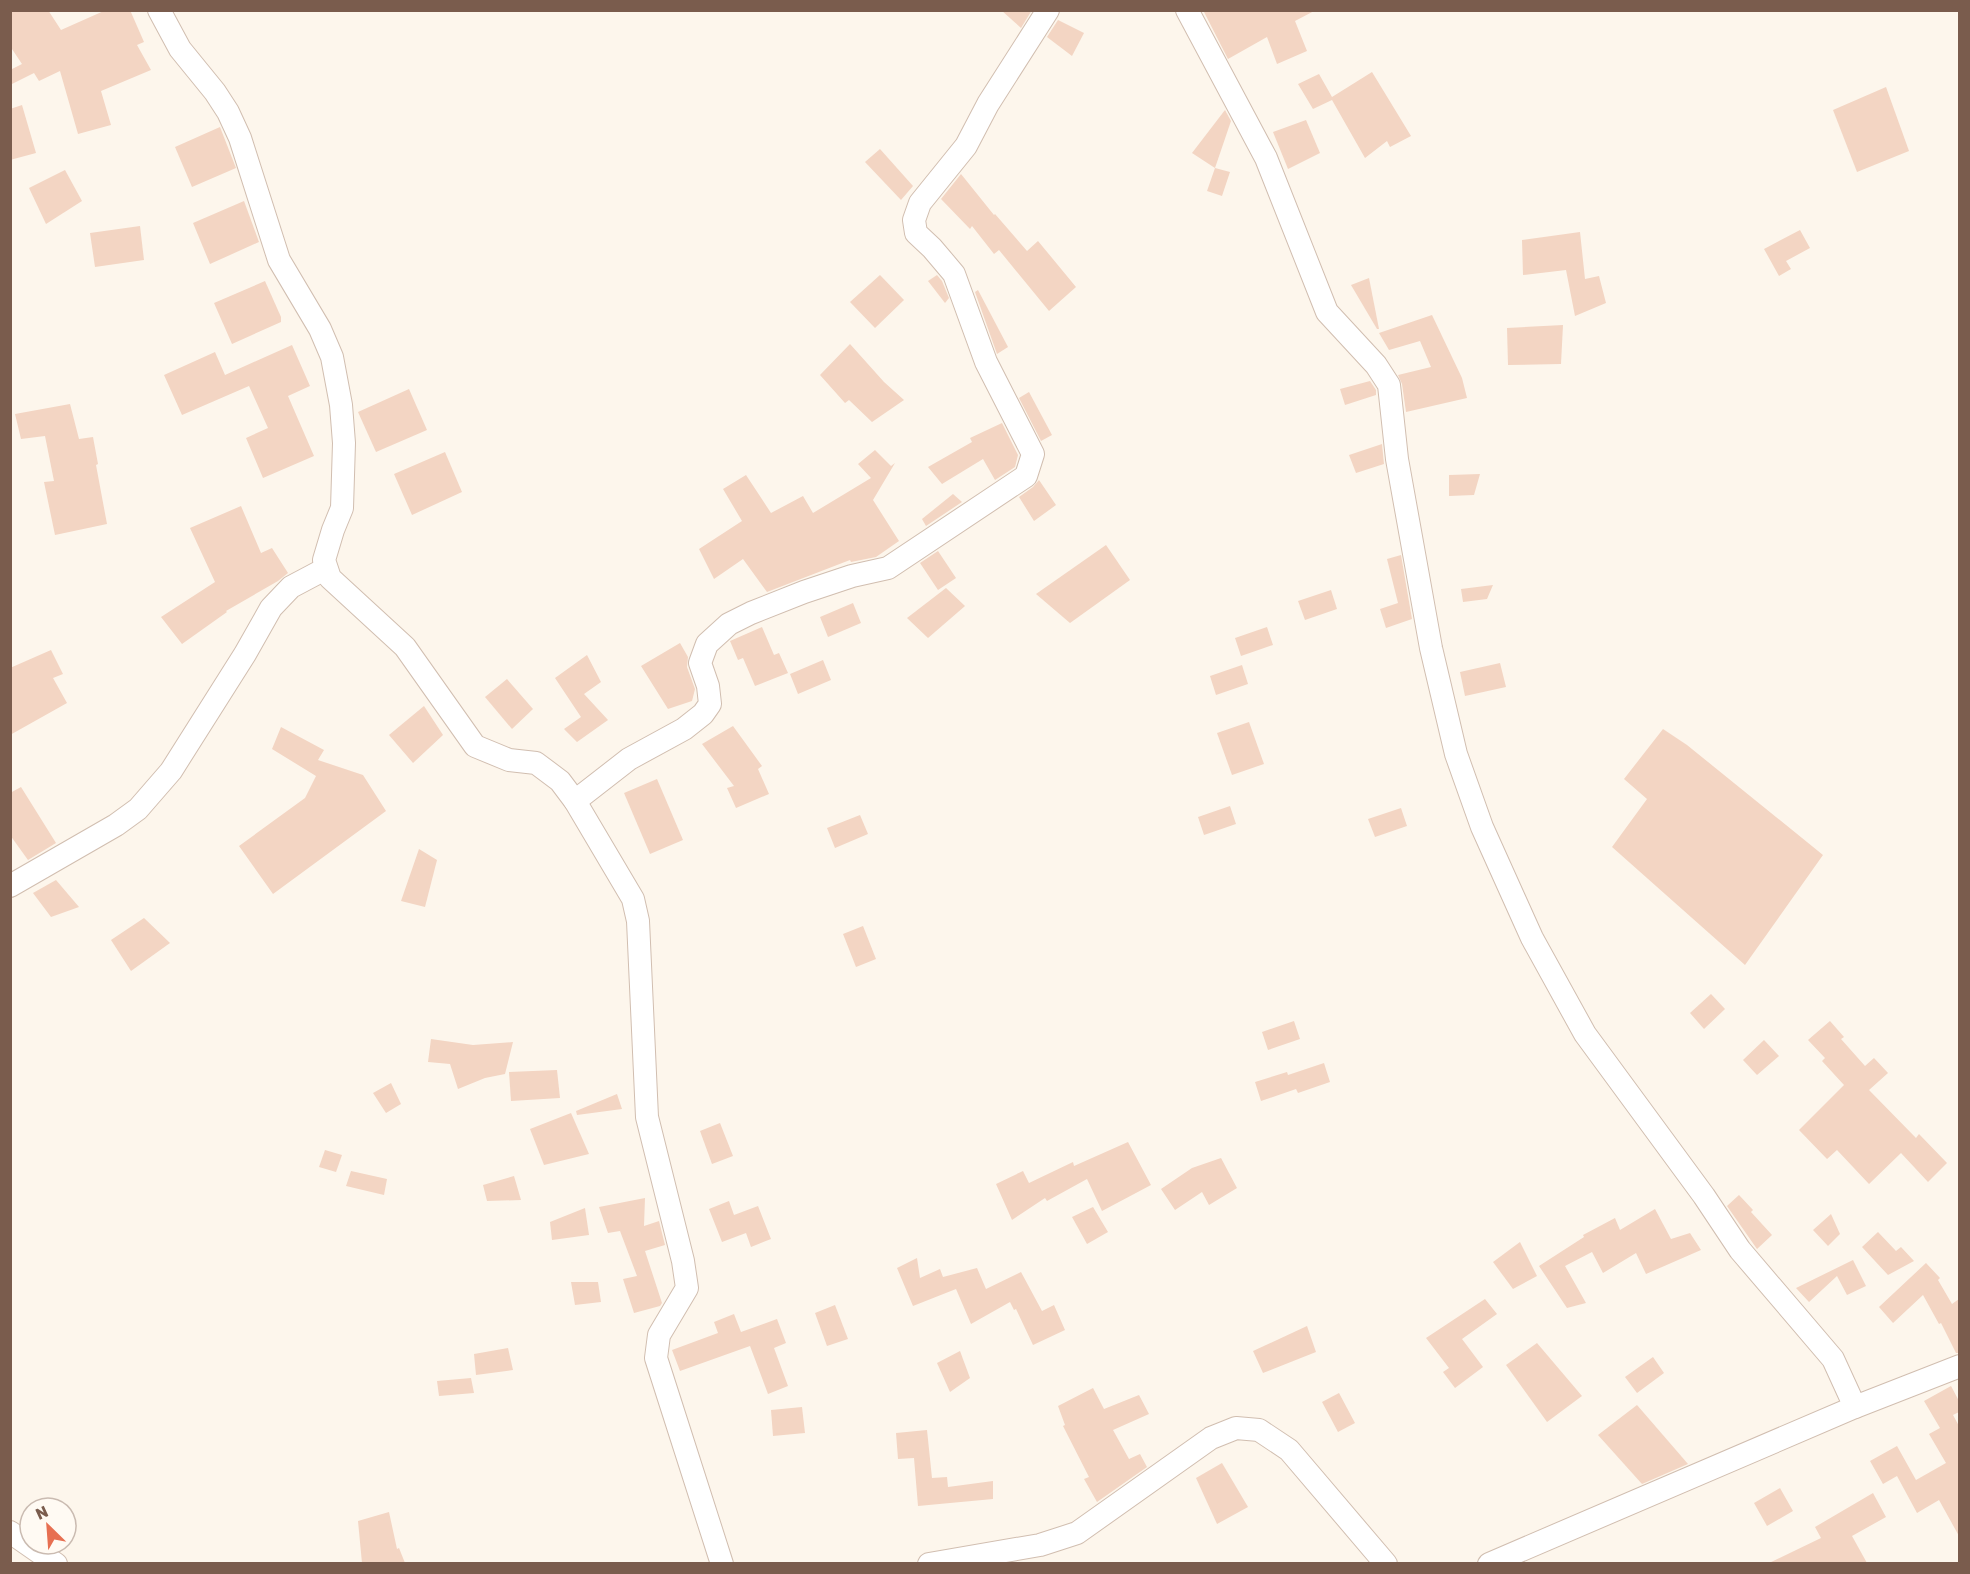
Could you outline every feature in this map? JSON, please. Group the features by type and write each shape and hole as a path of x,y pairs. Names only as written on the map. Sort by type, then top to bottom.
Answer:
{"street":[{"path":"159,10 180,49 228,112 240,138 279,260 320,329 332,357 341,405 344,478 342,508 324,560 326,569 335,585 405,647 475,746 509,760 536,763 560,781 575,801 633,899 638,921 646,1117 683,1261 687,1288 659,1335 656,1358 722,1563"},
{"path":"575,801 630,759 684,729 703,714 710,704 708,686 700,663 707,644 729,624 804,592 852,576 888,568 1026,476 1033,453 986,362 954,274 916,233 914,220 920,202 966,146 988,104 1048,10"},
{"path":"1187,10 1266,158 1328,312 1376,365 1389,385 1397,459 1431,648 1456,754 1482,827 1532,938 1585,1034 1704,1196 1740,1250 1833,1359 1855,1407"},
{"path":"10,886 116,825 138,809 171,771 245,654 271,608 291,587 326,569"},
{"path":"1490,1563 1855,1407 1959,1366"},
{"path":"929,1563 1041,1545 1077,1533 1211,1438 1236,1428 1259,1430 1289,1450 1386,1563"},
{"path":"10,1532 56,1563"}],"building":[{"path":"10,10 48,10 61,30 106,10 130,10 144,42 137,45 151,70 101,91 111,125 78,134 60,71 39,81 34,73 10,85 10,70 22,64 10,46"},
{"path":"1001,10 1032,10 1021,28"},
{"path":"1203,10 1316,10 1295,21 1307,51 1277,64 1267,37 1228,59"},
{"path":"1058,20 1084,33 1072,56 1047,37"},
{"path":"1372,72 1411,136 1390,147 1387,141 1365,158 1332,100 1313,109 1298,84 1319,74 1332,97"},
{"path":"1886,87 1909,151 1857,172 1833,110"},
{"path":"22,105 36,153 10,160 10,109"},
{"path":"1225,110 1231,121 1215,168 1192,153"},
{"path":"1306,120 1320,153 1288,169 1273,132"},
{"path":"220,127 236,168 192,187 175,147"},
{"path":"880,149 913,186 901,200 865,162"},
{"path":"1215,168 1230,172 1222,196 1207,191"},
{"path":"65,170 82,201 46,224 29,188"},
{"path":"961,174 1027,251 1038,241 1076,287 1049,311 999,250 994,254 972,226 970,229 941,199"},
{"path":"244,201 259,242 210,264 193,223"},
{"path":"140,226 144,260 95,267 90,233"},
{"path":"1800,230 1810,248 1786,261 1791,269 1779,276 1764,249"},
{"path":"1580,232 1585,279 1599,276 1606,303 1575,316 1566,270 1523,275 1522,240"},
{"path":"880,275 904,300 875,328 850,302"},
{"path":"937,275 949,298 945,303 928,281"},
{"path":"1369,278 1379,329 1351,285"},
{"path":"265,281 281,317 281,322 232,344 214,303"},
{"path":"978,290 1008,347 997,354 975,292"},
{"path":"1432,315 1462,378 1467,398 1406,412 1402,384 1398,375 1431,367 1420,341 1389,350 1379,333"},
{"path":"1563,325 1561,364 1508,365 1507,328"},
{"path":"850,344 884,382 904,400 872,422 849,400 845,403 820,375"},
{"path":"292,345 310,386 288,396 314,456 263,478 246,438 268,428 249,386 182,415 164,375 215,352 225,375"},
{"path":"1370,381 1376,390 1376,395 1345,405 1340,389"},
{"path":"409,389 427,430 376,452 358,412"},
{"path":"1029,392 1052,435 1041,441 1019,398"},
{"path":"70,404 79,439 93,437 107,524 55,535 44,482 54,481 45,436 21,439 15,414"},
{"path":"1002,423 1018,455 1015,467 995,480 983,459 942,484 928,467 972,442 970,438"},
{"path":"1382,444 1384,464 1356,473 1349,455"},
{"path":"875,450 891,466 895,463 873,500 899,541 876,557 851,562 850,560 767,592 743,559 714,579 699,549 742,521 723,489 746,475 771,513 803,496 813,513 871,478 858,464"},
{"path":"445,452 462,492 412,515 394,474"},
{"path":"1480,474 1474,495 1449,496 1449,475"},
{"path":"1039,480 1056,505 1034,521 1019,497"},
{"path":"953,494 962,502 926,526 922,519"},
{"path":"241,506 261,553 272,548 288,573 226,611 182,644 161,617 215,582 190,528"},
{"path":"1106,545 1130,580 1070,623 1036,594"},
{"path":"938,551 956,578 938,590 920,563"},
{"path":"1401,555 1412,619 1386,628 1380,609 1398,603 1387,559"},
{"path":"1493,585 1487,599 1463,602 1461,589"},
{"path":"946,588 965,606 928,638 907,618"},
{"path":"1331,590 1337,609 1305,620 1298,601"},
{"path":"853,603 861,623 828,637 820,617"},
{"path":"762,627 774,655 779,653 788,673 755,686 743,658 738,660 730,641"},
{"path":"1267,627 1273,645 1241,656 1235,638"},
{"path":"680,643 688,657 687,667 695,689 692,701 668,709 641,666"},
{"path":"51,650 63,674 53,678 67,703 10,735 10,668"},
{"path":"587,655 601,682 584,694 608,720 577,742 564,729 581,717 555,678"},
{"path":"823,660 831,680 798,694 790,674"},
{"path":"1500,663 1506,687 1465,696 1460,672"},
{"path":"1242,665 1248,684 1216,695 1210,676"},
{"path":"507,679 533,709 512,729 485,697"},
{"path":"424,706 443,735 413,763 389,735"},
{"path":"1249,722 1264,764 1232,775 1217,733"},
{"path":"733,726 762,766 758,769 769,794 736,808 727,788 734,786 702,744"},
{"path":"281,727 324,750 318,760 363,775 386,811 273,894 239,846 305,798 316,776 272,749"},
{"path":"1663,729 1687,745 1823,855 1745,965 1612,847 1647,799 1624,779"},
{"path":"657,779 683,840 650,854 624,793"},
{"path":"21,787 56,843 28,860 10,835 10,793"},
{"path":"1230,806 1236,824 1204,835 1198,817"},
{"path":"1401,808 1407,826 1375,837 1368,819"},
{"path":"860,815 868,834 835,848 827,828"},
{"path":"419,849 437,860 425,907 401,901"},
{"path":"56,880 79,907 51,917 33,893"},
{"path":"144,918 170,943 131,971 111,940"},
{"path":"863,926 876,959 856,967 843,934"},
{"path":"1711,994 1725,1009 1704,1029 1690,1013"},
{"path":"1294,1021 1300,1039 1268,1050 1262,1032"},
{"path":"1830,1021 1844,1037 1841,1039 1865,1066 1874,1058 1888,1073 1869,1090 1916,1138 1919,1134 1947,1163 1928,1182 1901,1153 1869,1184 1837,1150 1827,1159 1799,1130 1844,1085 1822,1061 1825,1058 1808,1040"},
{"path":"431,1039 473,1045 513,1042 505,1074 485,1078 458,1089 450,1064 428,1062"},
{"path":"1764,1040 1779,1056 1757,1075 1743,1060"},
{"path":"1324,1063 1330,1082 1298,1093 1296,1089 1261,1101 1255,1082 1287,1072 1288,1075"},
{"path":"557,1070 560,1098 511,1101 509,1072"},
{"path":"391,1083 401,1104 386,1113 373,1093"},
{"path":"617,1094 622,1109 577,1115 576,1111"},
{"path":"571,1113 589,1154 544,1165 530,1129"},
{"path":"720,1123 733,1156 712,1164 700,1131"},
{"path":"1128,1142 1151,1185 1102,1211 1087,1179 1047,1201 1045,1198 1012,1220 996,1184 1023,1171 1029,1183 1073,1162 1074,1166"},
{"path":"325,1150 342,1155 336,1172 319,1167"},
{"path":"1221,1158 1237,1188 1209,1205 1202,1192 1175,1210 1161,1189 1192,1168"},
{"path":"351,1171 387,1179 384,1195 346,1186"},
{"path":"514,1176 521,1200 487,1201 483,1185"},
{"path":"1739,1195 1772,1235 1757,1249 1727,1206"},
{"path":"645,1198 644,1226 659,1221 665,1245 645,1251 662,1303 660,1306 634,1313 623,1279 637,1276 620,1231 608,1233 599,1207"},
{"path":"729,1201 734,1215 758,1206 771,1239 751,1247 746,1233 722,1242 709,1209"},
{"path":"1093,1207 1108,1232 1087,1244 1072,1217"},
{"path":"585,1208 589,1235 552,1240 550,1222"},
{"path":"1655,1209 1671,1239 1690,1233 1701,1250 1646,1274 1636,1253 1603,1273 1592,1252 1565,1266 1586,1303 1567,1308 1539,1266 1584,1237 1583,1235 1615,1218 1620,1230"},
{"path":"1831,1214 1840,1234 1828,1246 1813,1230"},
{"path":"1878,1232 1896,1251 1901,1247 1914,1261 1888,1275 1862,1247"},
{"path":"1520,1242 1537,1276 1513,1289 1493,1262"},
{"path":"917,1258 920,1278 940,1269 943,1277 977,1268 986,1289 1021,1272 1042,1311 1054,1305 1065,1330 1033,1345 1016,1309 1014,1310 1010,1302 971,1324 956,1289 913,1306 897,1268"},
{"path":"1853,1260 1866,1286 1847,1295 1837,1276 1809,1302 1796,1288"},
{"path":"1926,1263 1940,1278 1938,1280 1952,1304 1959,1299 1959,1353 1956,1353 1923,1295 1893,1323 1879,1307"},
{"path":"571,1282 598,1282 601,1302 575,1305"},
{"path":"1485,1299 1497,1314 1462,1339 1483,1367 1455,1388 1443,1372 1449,1368 1426,1338"},
{"path":"835,1305 848,1339 827,1346 815,1313"},
{"path":"734,1314 741,1332 777,1319 786,1343 774,1348 788,1386 768,1394 750,1346 680,1371 672,1350 718,1333 714,1322"},
{"path":"1307,1326 1316,1352 1263,1373 1253,1351"},
{"path":"1537,1343 1582,1396 1547,1422 1506,1365"},
{"path":"508,1348 513,1370 476,1375 474,1354"},
{"path":"960,1351 970,1378 950,1392 937,1363"},
{"path":"1653,1357 1664,1373 1637,1393 1625,1377"},
{"path":"471,1378 474,1393 439,1396 437,1381"},
{"path":"1951,1386 1959,1401 1959,1412 1953,1415 1959,1426 1959,1536 1939,1500 1917,1513 1897,1476 1883,1484 1870,1461 1897,1446 1916,1480 1946,1463 1929,1434 1940,1428 1924,1401"},
{"path":"1093,1388 1104,1409 1139,1395 1149,1414 1113,1430 1129,1459 1140,1454 1147,1467 1097,1502 1084,1479 1089,1477 1063,1426 1065,1425 1058,1406"},
{"path":"1339,1393 1355,1423 1338,1432 1322,1402"},
{"path":"1637,1405 1688,1464 1642,1484 1598,1435"},
{"path":"802,1407 805,1433 773,1436 771,1410"},
{"path":"927,1430 932,1478 947,1477 948,1487 993,1481 993,1499 918,1506 914,1458 898,1459 896,1433"},
{"path":"1222,1463 1248,1507 1217,1524 1196,1478"},
{"path":"1780,1488 1793,1511 1767,1526 1754,1503"},
{"path":"1873,1493 1886,1517 1852,1536 1867,1563 1769,1563 1821,1538 1815,1527"},
{"path":"389,1512 397,1549 399,1548 405,1563 362,1563 358,1521"}]}
